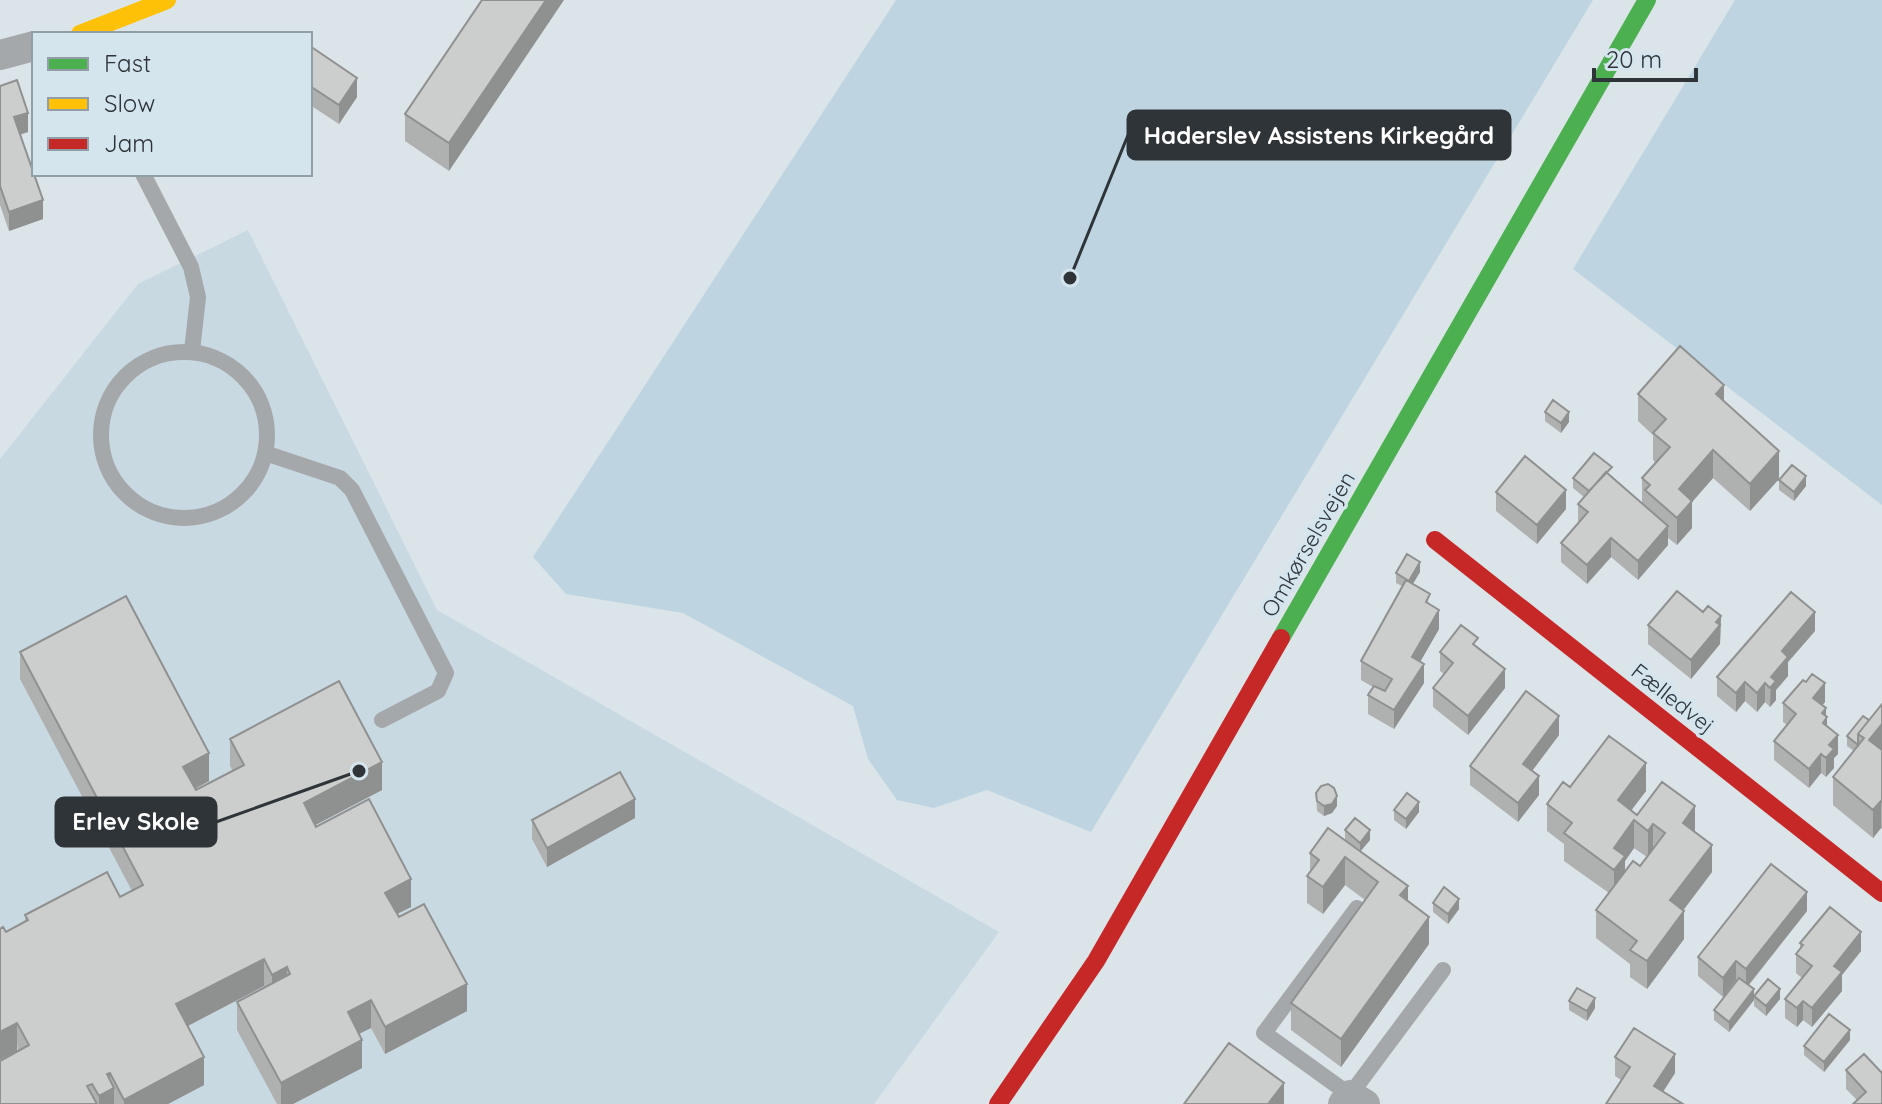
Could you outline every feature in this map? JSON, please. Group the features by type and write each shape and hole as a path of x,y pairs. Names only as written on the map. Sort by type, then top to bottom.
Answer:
{"main road":[{"path":"85,32 167,0"},
{"name":"Omkørselsvejen","path":"998,1104 1104,947 1647,0"},
{"name":"Fælledvej","path":"1435,540 1882,893"}],"street":[{"path":"0,55 32,47"}],"lane":[{"path":"144,176 191,267 198,297 192,351"},
{"path":"192,351 230,365 257,395 267,433 265,453 247,489 215,512 176,518 138,504 123,491 111,475 101,436 109,398 135,367 153,358 192,351"},
{"path":"265,453 340,478 352,490 446,673 438,691 382,720"},
{"path":"1357,908 1264,1033 1353,1101 1443,970"}],"shaded area":[{"path":"896,0 1593,0 1091,832 987,790 934,808 897,800 868,759 853,706 683,613 566,594 533,557"},
{"path":"1735,0 1882,0 1882,505 1573,269"},
{"path":"248,230 437,610 999,932 874,1104 0,1104 0,459 138,284"}],"building":[{"path":"482,0 546,0 449,143 405,114"},
{"path":"312,47 357,78 339,105 312,87"},
{"path":"17,80 28,113 14,117 32,176 43,200 9,212 0,186 0,86"},
{"path":"1680,346 1724,385 1716,394 1779,451 1750,484 1713,450 1679,489 1692,501 1677,518 1645,490 1650,485 1642,478 1670,447 1653,433 1666,419 1638,394"},
{"path":"1553,400 1569,412 1561,423 1545,412"},
{"path":"1594,453 1612,467 1589,491 1573,478"},
{"path":"1525,456 1566,490 1537,525 1496,492"},
{"path":"1792,465 1806,476 1794,492 1779,480"},
{"path":"1606,472 1668,526 1638,561 1611,538 1587,565 1561,543 1588,512 1578,504"},
{"path":"1407,554 1420,562 1409,581 1396,573"},
{"path":"1406,580 1430,594 1426,602 1439,610 1412,657 1424,664 1394,710 1368,695 1374,686 1385,691 1392,679 1361,661"},
{"path":"1677,591 1703,612 1708,606 1721,616 1716,622 1720,625 1691,660 1648,625"},
{"path":"1791,592 1815,612 1782,651 1788,657 1771,677 1776,681 1770,688 1765,683 1757,693 1745,682 1736,693 1717,677"},
{"path":"126,596 209,753 183,767 196,790 244,765 230,739 339,681 382,762 304,803 316,827 369,799 411,879 385,893 399,917 424,904 467,984 385,1027 371,1000 348,1012 362,1040 281,1083 237,1002 290,974 287,967 272,975 264,959 176,1004 204,1057 124,1100 110,1073 107,1074 114,1088 99,1096 92,1084 87,1086 97,1104 0,1104 0,1061 29,1045 17,1023 0,1032 0,929 3,927 6,932 28,920 25,915 107,872 120,897 143,885 20,652"},
{"path":"1461,625 1478,638 1473,644 1505,669 1468,716 1433,688 1453,663 1440,652"},
{"path":"1812,674 1825,683 1813,698 1826,708 1822,713 1827,717 1823,723 1838,735 1829,745 1834,749 1826,758 1821,754 1809,769 1774,741 1796,714 1783,703"},
{"path":"1526,691 1559,716 1523,764 1539,776 1518,803 1470,766"},
{"path":"1882,704 1882,724 1869,740 1882,750 1882,802 1873,810 1833,777 1864,738 1858,734"},
{"path":"1863,716 1869,720 1858,734 1858,745 1847,736"},
{"path":"1609,736 1646,763 1618,800 1637,815 1662,782 1695,806 1683,823 1712,845 1670,900 1684,911 1647,961 1630,950 1637,941 1596,910 1633,861 1640,866 1665,833 1653,824 1648,831 1634,820 1614,848 1625,856 1614,870 1564,833 1572,823 1547,804 1563,782 1570,787"},
{"path":"620,772 635,799 547,848 532,820"},
{"path":"1328,784 1337,796 1332,804 1324,806 1317,801 1316,793 1321,786"},
{"path":"1407,793 1419,802 1406,819 1394,810"},
{"path":"1355,818 1370,830 1360,843 1345,830"},
{"path":"1328,828 1408,886 1400,895 1429,917 1341,1039 1291,1003 1378,882 1345,857 1323,887 1307,876 1319,860 1310,853"},
{"path":"1771,864 1807,892 1746,969 1736,961 1723,978 1698,957"},
{"path":"1444,887 1459,899 1448,914 1433,903"},
{"path":"1830,907 1861,932 1834,966 1842,972 1812,1008 1803,1001 1797,1008 1785,999 1812,966 1796,954 1803,945 1800,943"},
{"path":"1739,978 1754,989 1729,1022 1714,1010"},
{"path":"1768,979 1780,989 1766,1006 1754,996"},
{"path":"1577,988 1595,998 1587,1011 1569,1001"},
{"path":"1829,1014 1850,1030 1824,1062 1804,1046"},
{"path":"1634,1028 1675,1054 1654,1086 1683,1104 1606,1104 1630,1067 1615,1057"},
{"path":"1229,1043 1284,1083 1268,1104 1184,1104"},
{"path":"1864,1054 1882,1073 1882,1104 1853,1104 1866,1092 1846,1070"}],"traffic: fast":[{"path":"1281,638 1647,0"}],"traffic: slow":[{"path":"85,32 167,0"}],"traffic: jam":[{"path":"1435,540 1882,893"},
{"path":"998,1104 1096,961 1281,638"}],"place":[{"name":"Haderslev Assistens Kirkegård","path":"1070,278"},
{"name":"Erlev Skole","path":"359,771"}]}
